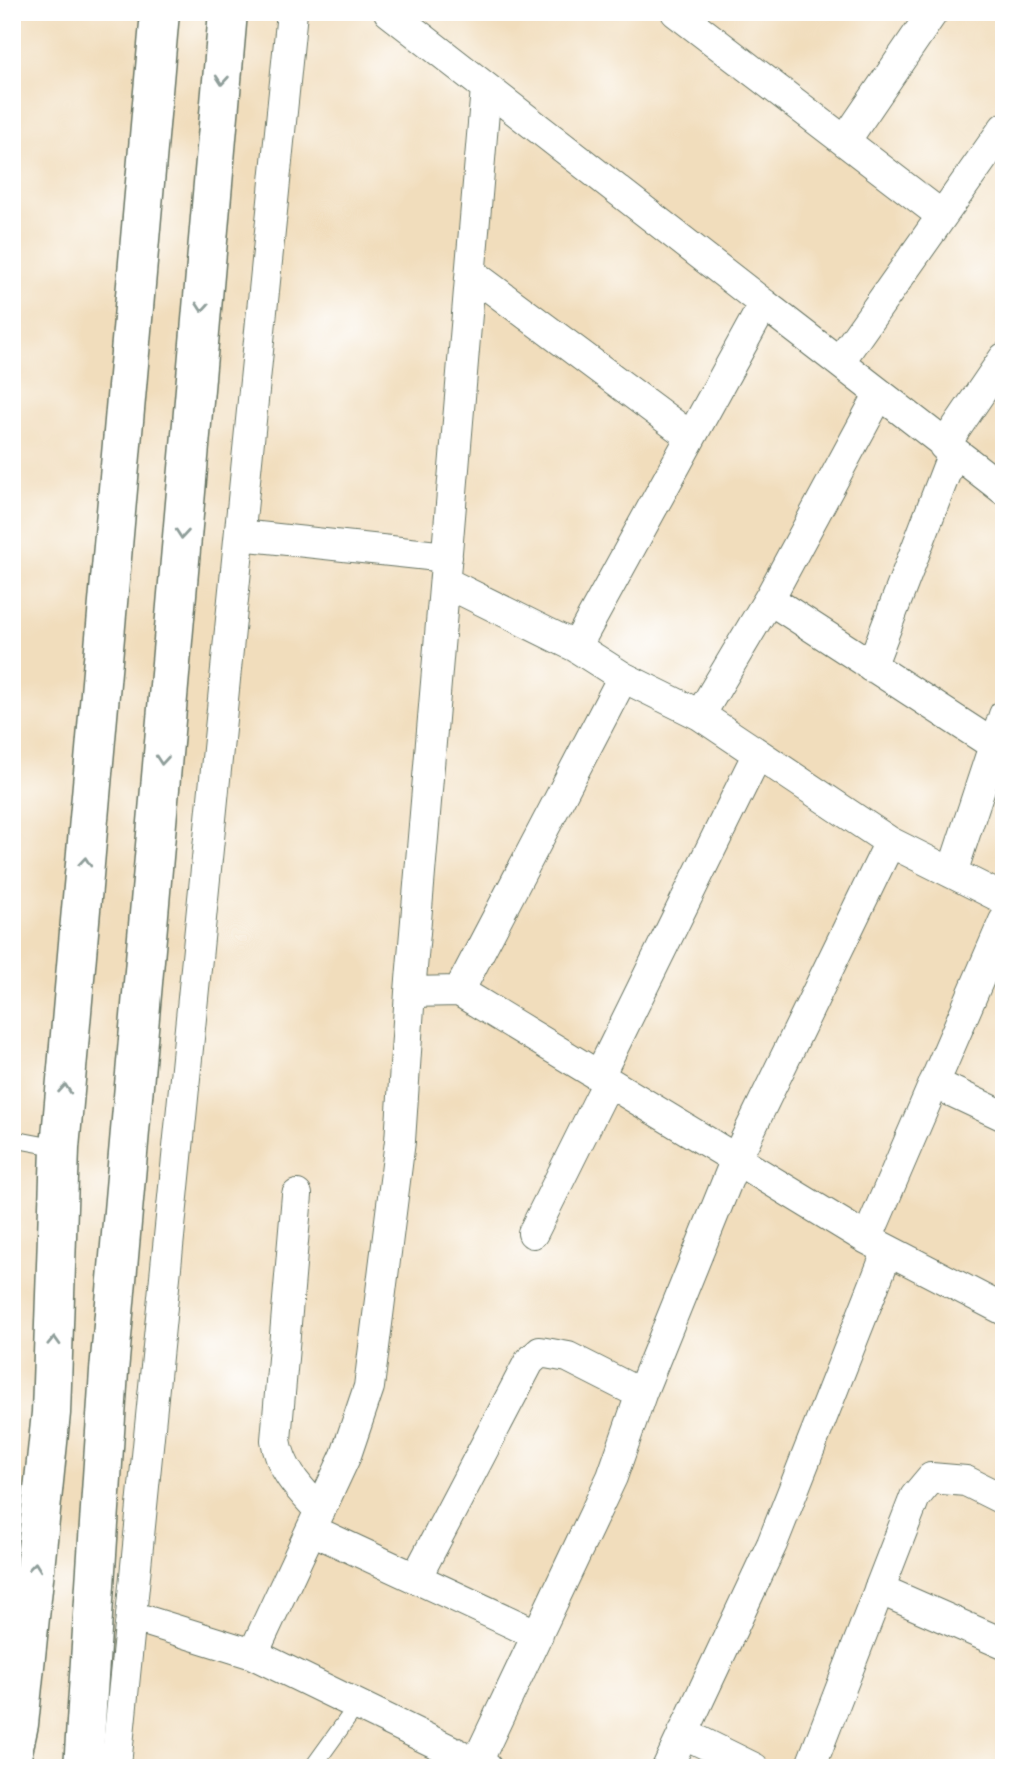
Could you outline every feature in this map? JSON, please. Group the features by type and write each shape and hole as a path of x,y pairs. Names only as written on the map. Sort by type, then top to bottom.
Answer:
{"street":[{"path":"12,1756 20,1711 51,1413 60,1148 160,12"},
{"path":"100,1766 109,1370 228,12"},
{"path":"100,1766 131,1616 292,12"},
{"path":"389,12 1004,490"},
{"path":"676,12 941,215"},
{"path":"845,141 921,17"},
{"path":"253,1654 346,1455 369,1387 400,1142 410,992 486,88"},
{"path":"838,362 1004,128"},
{"path":"471,273 691,437"},
{"path":"576,647 764,304"},
{"path":"872,667 948,449 1004,358"},
{"path":"700,715 769,599 879,394"},
{"path":"240,535 446,569 622,677 700,715 890,842 1004,899"},
{"path":"769,599 994,745"},
{"path":"459,992 622,677"},
{"path":"952,873 1004,715"},
{"path":"533,1233 757,755"},
{"path":"131,1616 253,1654 482,1765 538,1635 612,1477 641,1394 736,1159 890,842"},
{"path":"667,1768 772,1544 934,1083 1004,921"},
{"path":"410,992 459,992 878,1245 1004,1310"},
{"path":"934,1083 1004,1116"},
{"path":"297,1195 276,1440 278,1457 287,1474 316,1521 416,1578 538,1635"},
{"path":"416,1578 529,1362 540,1352 568,1357 641,1394"},
{"path":"810,1768 915,1497 931,1478 966,1481 1004,1500"},
{"path":"879,1589 1004,1644"},
{"path":"683,1733 754,1768"}],"lane":[{"path":"12,1139 60,1148"},
{"path":"312,1768 358,1704"}]}
